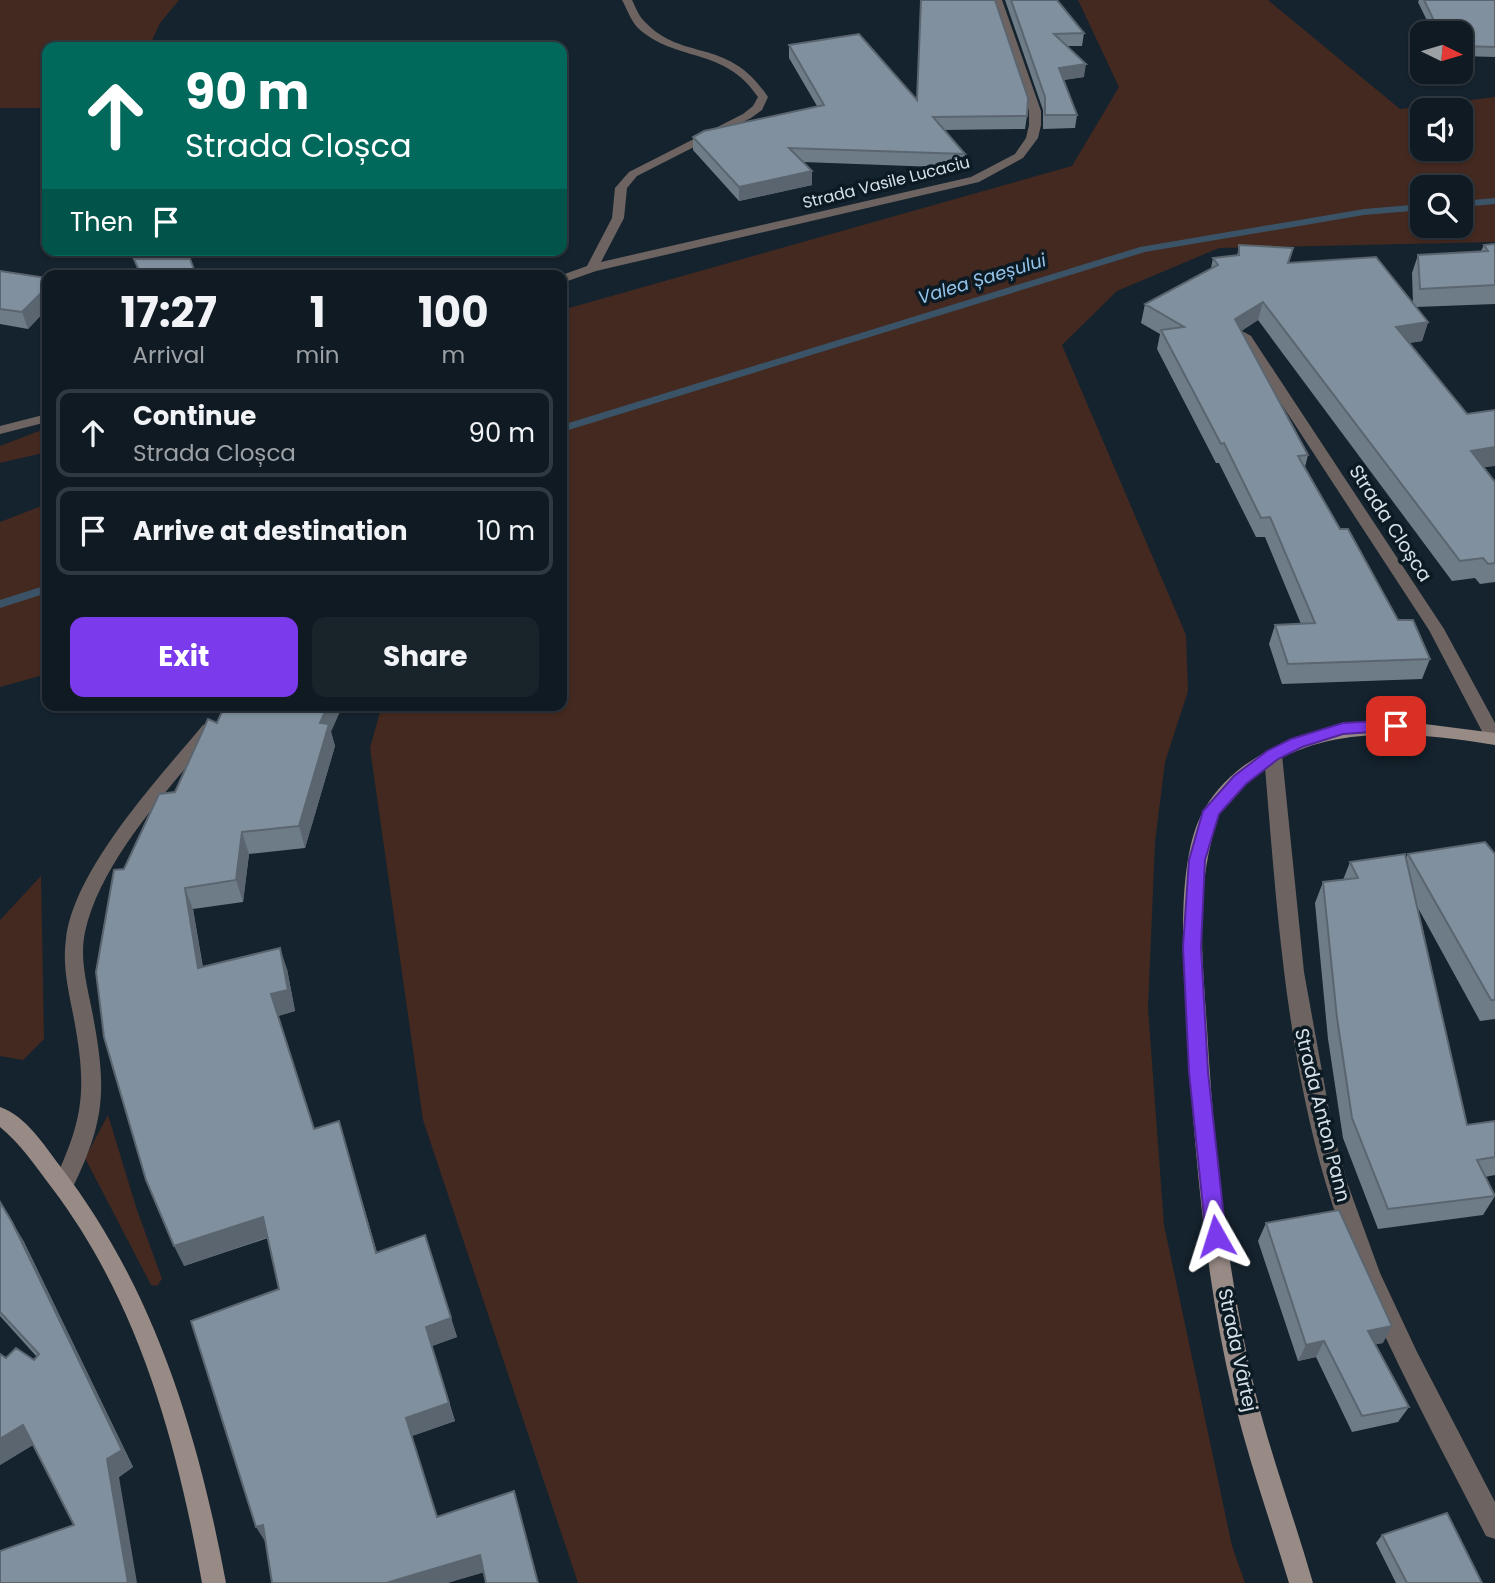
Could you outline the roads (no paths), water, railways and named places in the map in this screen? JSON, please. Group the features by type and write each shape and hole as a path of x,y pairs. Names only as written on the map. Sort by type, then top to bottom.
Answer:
{"street":[{"path":"592,268 620,215 620,186 653,163 747,116 758,107 763,97 755,81 737,66 655,34 641,24 627,0"},
{"name":"Strada Vasile Lucaciu","path":"567,277 592,268 962,183 998,170 1015,160 1032,141 1037,128 1035,111 997,0"},
{"name":"Strada Cloșca","path":"1244,336 1436,629 1495,739"},
{"path":"0,430 42,419"},
{"path":"64,1184 85,1143 93,1109 93,1074 75,976 76,933 109,860 149,804 214,723"},
{"name":"Strada Cloșca","path":"1343,729 1396,726 1443,729 1495,739"},
{"name":"Strada Vârtej","path":"1301,1583 1245,1394 1219,1263 1198,1072 1192,947 1197,860 1211,811 1240,780 1273,755 1297,743 1343,729"},
{"name":"Strada Anton Pann","path":"1273,755 1293,972 1307,1060 1337,1184 1368,1272 1495,1527"},
{"path":"0,1116 30,1143 64,1184 113,1266 150,1346 182,1436 214,1583"}],"waterway":[{"name":"Valea Șaeșului","path":"1473,203 1495,201"},
{"name":"Valea Șaeșului","path":"567,427 1143,249 1364,212 1410,208"},
{"name":"Valea Șaeșului","path":"0,604 42,591"}]}
